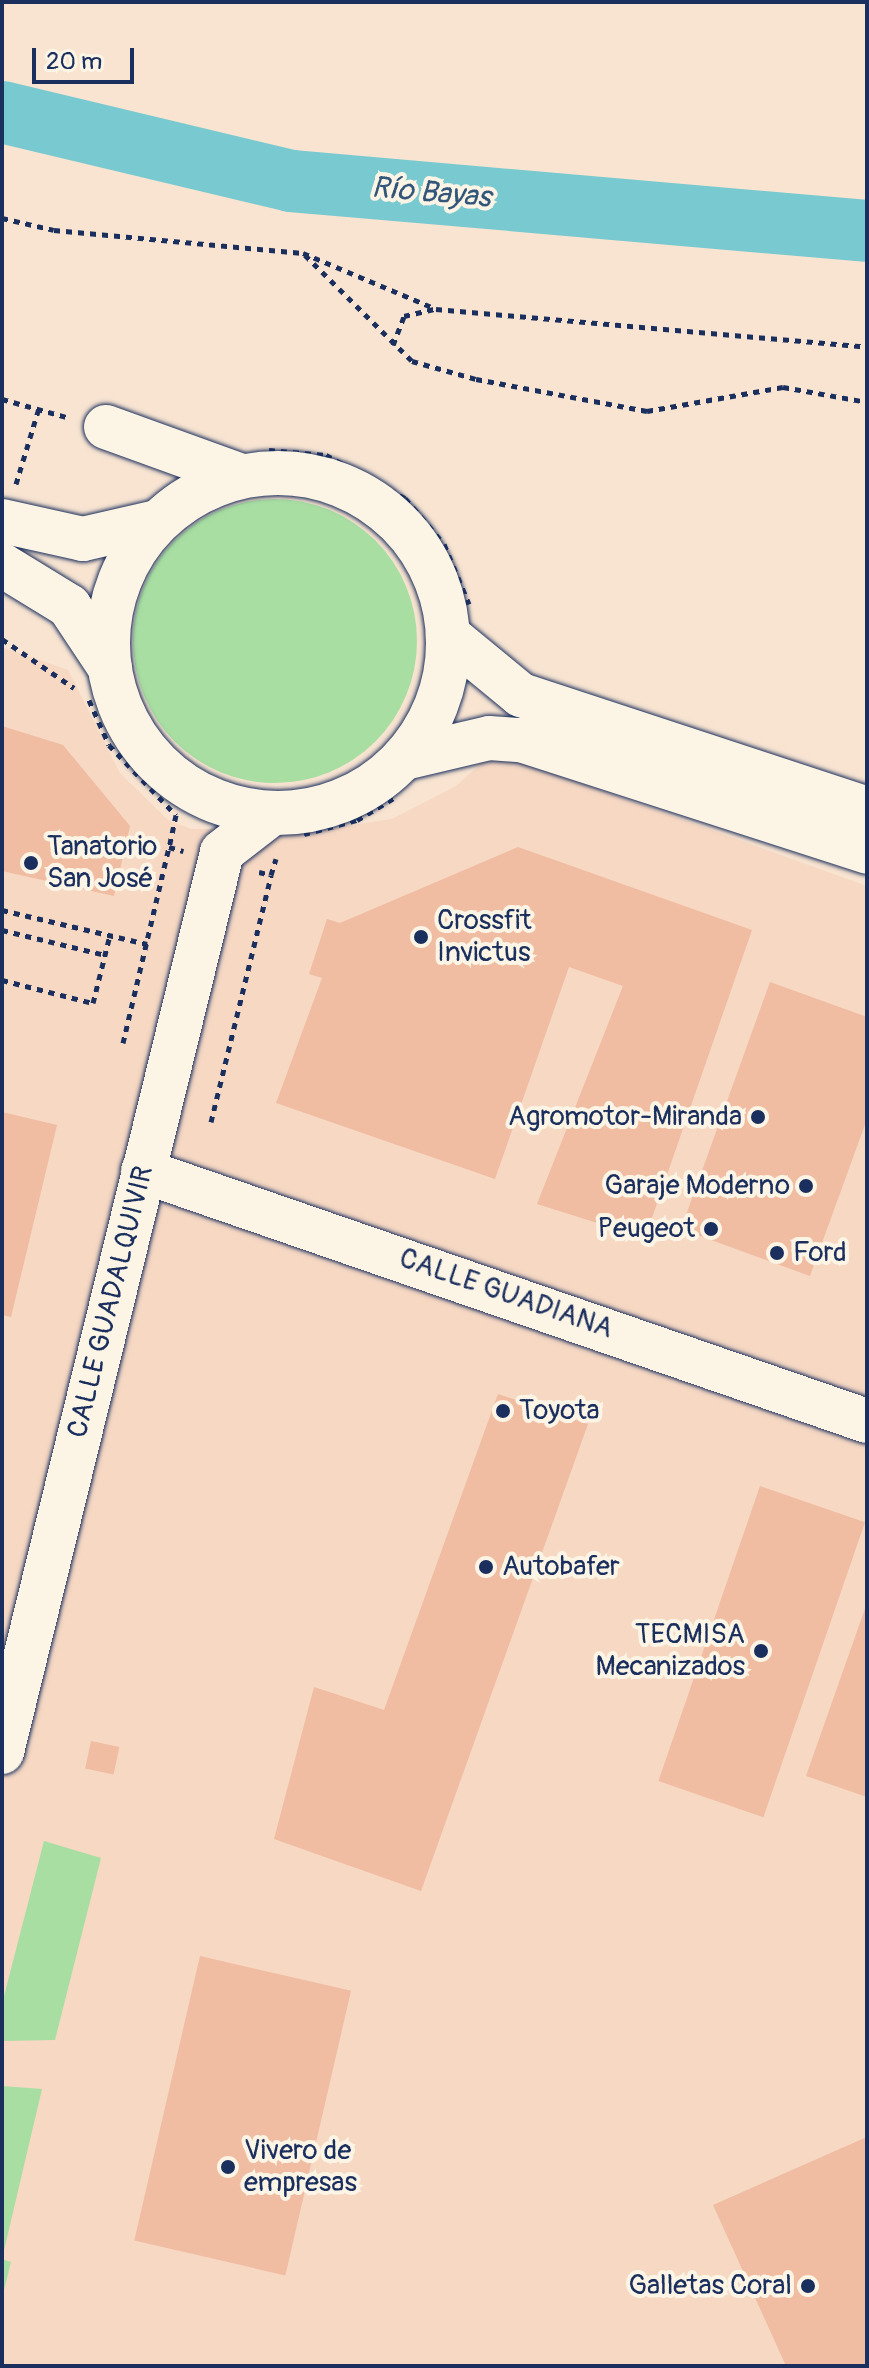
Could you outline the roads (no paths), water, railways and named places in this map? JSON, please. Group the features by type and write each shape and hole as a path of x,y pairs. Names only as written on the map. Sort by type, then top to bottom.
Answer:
{"street":[{"path":"106,427 247,464 326,478 395,518 434,575 462,627 521,695 867,809"},
{"path":"101,689 114,597 157,522 196,493 247,464"},
{"path":"8,505 83,539 157,522"},
{"path":"2,565 69,606 101,689 147,752 190,790 282,833"},
{"path":"405,774 432,717 462,627"},
{"path":"190,790 221,856 282,833 368,788 489,738 521,740 867,852"},
{"name":"CALLE GUADALQUIVIR","path":"2,1752 221,856"},
{"name":"CALLE GUADIANA","path":"143,1171 867,1421"}],"waterway":[{"name":"Río Bayas","path":"2,112 291,181 867,231"}],"place":[{"name":"Tanatorio San José","path":"31,863"},
{"name":"Crossfit Invictus","path":"421,937"},
{"name":"Agromotor-Miranda","path":"758,1117"},
{"name":"Garaje Moderno","path":"806,1186"},
{"name":"Peugeot","path":"711,1229"},
{"name":"Ford","path":"777,1253"},
{"name":"Toyota","path":"503,1411"},
{"name":"Autobafer","path":"486,1567"},
{"name":"TECMISA Mecanizados","path":"761,1651"},
{"name":"Vivero de empresas","path":"228,2167"},
{"name":"Galletas Coral","path":"808,2286"}]}
